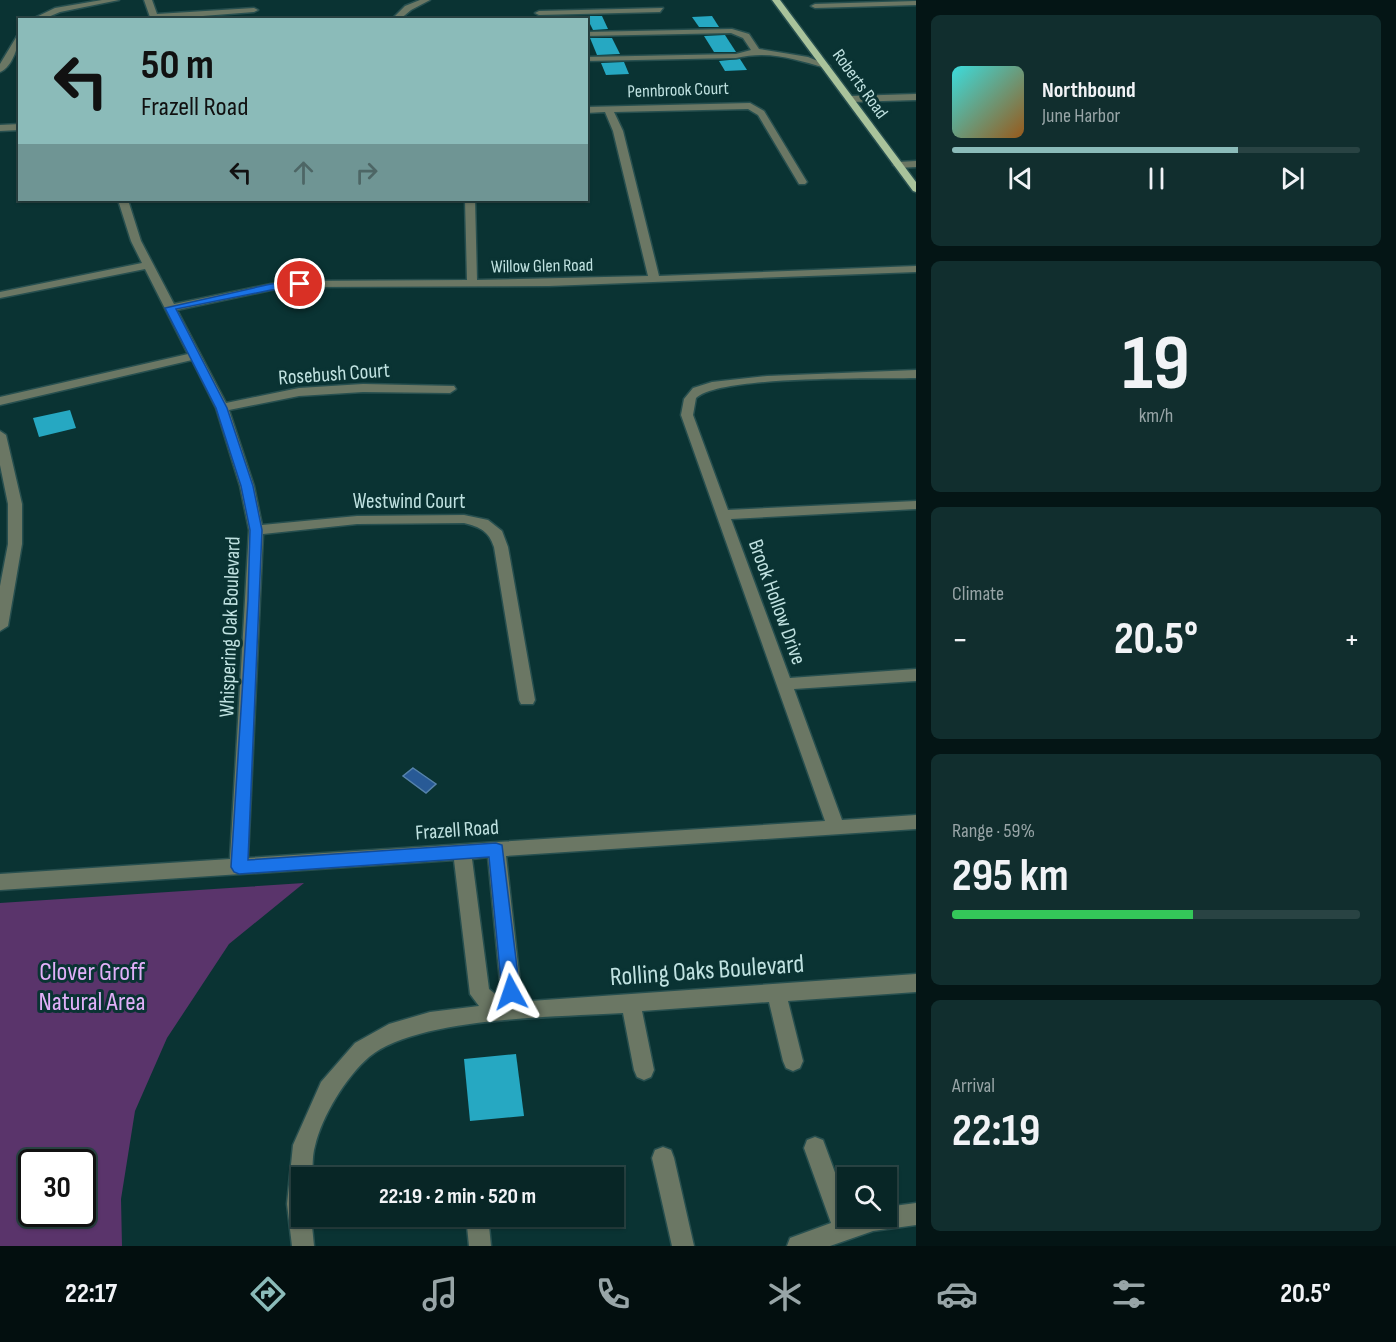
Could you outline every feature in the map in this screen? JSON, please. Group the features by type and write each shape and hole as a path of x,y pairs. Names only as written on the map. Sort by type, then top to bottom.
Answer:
{"main road":[{"name":"Roberts Road","path":"776,0 916,189"}],"street":[{"path":"38,18 58,10 114,0"},
{"path":"148,0 155,18 254,10"},
{"path":"655,0 670,31"},
{"path":"397,18 420,1"},
{"path":"815,6 847,2 916,3"},
{"path":"539,12 660,10"},
{"path":"588,34 732,31 746,36 756,51"},
{"path":"1,70 18,37"},
{"path":"780,55 794,52 809,43"},
{"path":"588,59 736,56 756,51 808,59 826,66"},
{"path":"851,99 916,97"},
{"name":"Pennbrook Court","path":"588,110 750,106 761,113 802,182"},
{"path":"608,109 618,131 654,279"},
{"path":"0,128 18,127"},
{"path":"898,165 916,164"},
{"name":"Whispering Oak Boulevard","path":"123,201 136,241 222,408 247,486 256,530 255,600 239,867"},
{"path":"470,201 472,283"},
{"path":"0,295 148,266"},
{"name":"Willow Glen Road","path":"170,308 271,287 300,284 549,283 916,269"},
{"path":"0,401 195,356"},
{"name":"Brook Hollow Drive","path":"836,828 687,415 687,402 696,392 710,385 727,382 916,374"},
{"name":"Rosebush Court","path":"222,408 299,392 363,388 450,389"},
{"path":"0,435 15,504 15,544 0,626"},
{"path":"723,515 916,505"},
{"name":"Westwind Court","path":"256,530 385,519 464,519 483,523 497,534 501,547 527,700"},
{"path":"784,684 916,675"},
{"name":"Frazell Road","path":"0,882 916,822"},
{"path":"462,852 480,994 502,1012 511,992 496,850"},
{"name":"Rolling Oaks Boulevard","path":"303,1246 298,1204 304,1145 328,1089 362,1050 396,1031 430,1021 502,1012 916,983"},
{"path":"776,993 793,1061"},
{"path":"631,1003 644,1070"},
{"path":"815,1148 844,1229"},
{"path":"663,1158 683,1246"},
{"path":"798,1246 873,1220 916,1214"},
{"path":"478,1227 480,1246"}],"green space":[{"name":"Clover Groff Natural Area","path":"304,883 229,944 167,1038 135,1111 121,1199 122,1246 0,1246 0,903"}],"water":[{"path":"413,768 436,784 426,793 403,776"}],"building":[{"path":"586,16 602,16 608,29 593,30"},
{"path":"712,16 719,27 699,27 692,17"},
{"path":"725,35 736,52 714,52 704,36"},
{"path":"590,38 612,38 620,54 597,55"},
{"path":"740,59 747,70 725,71 719,61"},
{"path":"624,62 629,74 606,75 601,63"},
{"path":"70,410 76,428 39,437 33,418"},
{"path":"516,1054 524,1116 470,1121 464,1059"}],"route":[{"path":"300,284 271,287 170,308 222,408 247,486 256,530 255,600 239,867 496,850 511,992"}]}
